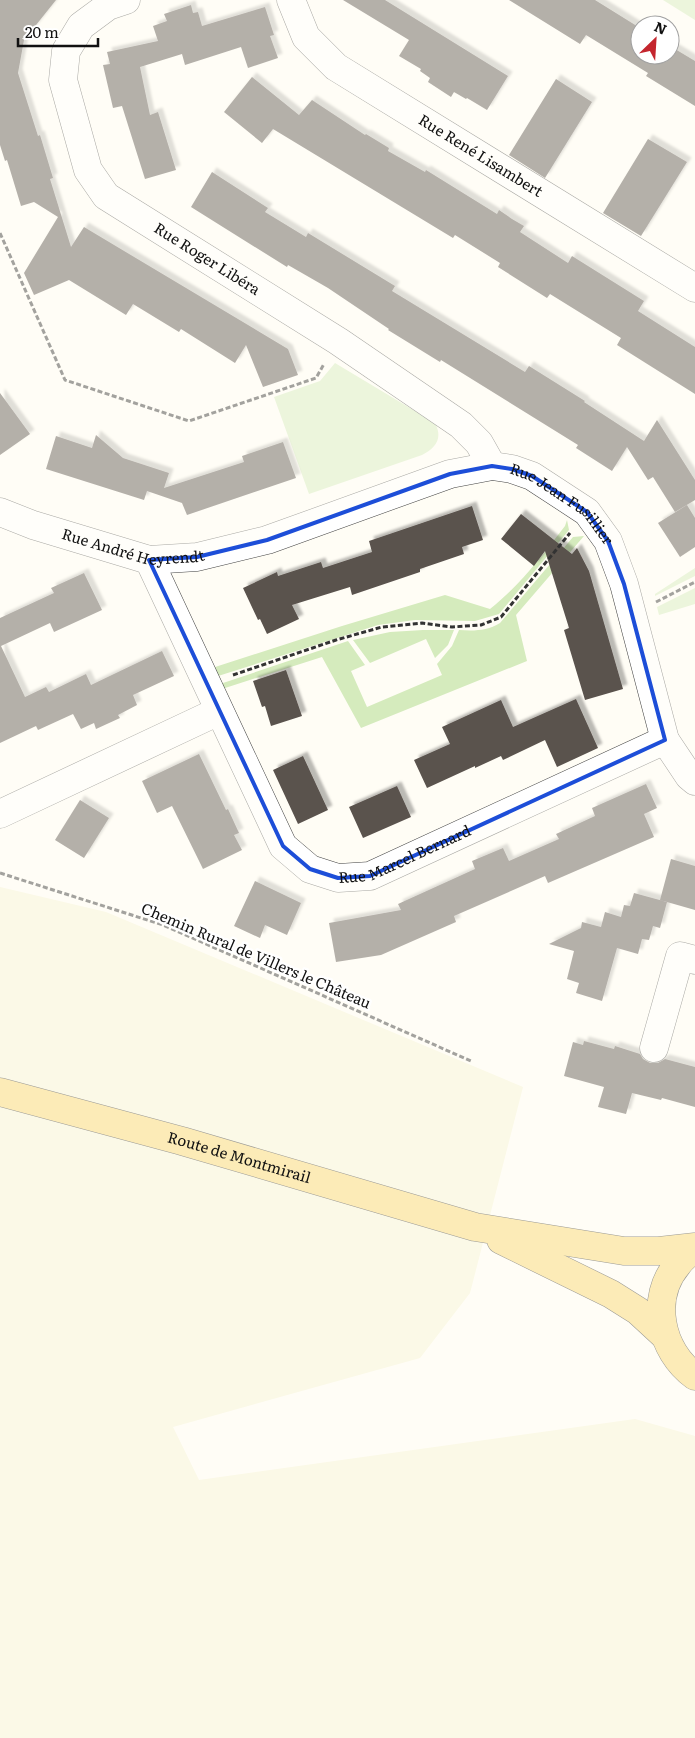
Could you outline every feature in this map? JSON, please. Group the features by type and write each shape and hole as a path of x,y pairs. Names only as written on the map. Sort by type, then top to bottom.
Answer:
{"main road":[{"name":"Route de Montmirail","path":"0,1092 182,1141 475,1227 624,1251 695,1248"},
{"name":"Route de Montmirail","path":"475,1227 611,1294 638,1311 664,1335"},
{"path":"695,1248 677,1264 665,1286 660,1310 664,1335 675,1358 695,1376"}],"street":[{"name":"Rue Roger Libéra","path":"126,0 108,6 81,26 66,51 63,80 88,170 106,196 338,342 461,425 479,443 492,466"},
{"name":"Rue René Lisambert","path":"291,0 306,37 336,67 695,288"},
{"name":"Rue Jean Fusillier","path":"267,540 450,474 492,466 512,469 532,476 587,512 608,541 624,584 666,740 689,776 695,781"},
{"name":"Rue André Heyrendt","path":"2,519 148,560 197,557 267,540"},
{"name":"Rue Marcel Bernard","path":"148,560 283,846 310,869 338,878 370,876 666,740"},
{"path":"0,814 219,711"},
{"path":"654,1048 680,956 695,960"}],"path":[{"path":"0,233 65,380 189,421 316,378 338,342"},
{"path":"207,684 336,640 382,627 422,623 452,627 480,625 501,617 587,512"},
{"path":"632,614 695,582"},
{"name":"Chemin Rural de Villers le Château","path":"0,873 163,925 471,1061"}],"highlighted area":[{"path":"492,466 512,469 532,476 587,512 608,541 624,584 665,740 370,876 338,878 310,869 283,846 149,560 197,557 267,540 450,474"}],"shaded area":[{"path":"0,887 106,912 523,1087 470,1293 420,1358 173,1427 199,1480 635,1419 695,1436 695,1738 0,1738"}],"green space":[{"path":"663,0 695,0 695,20"},
{"path":"335,363 435,423 438,438 434,446 422,455 309,494 274,397 320,381"},
{"path":"567,520 569,530 499,614 475,621 415,620 378,625 215,677 212,668 445,595 490,609 530,570 565,526"},
{"path":"584,536 516,615 527,661 361,728 322,657 222,689 220,684 348,641 365,665 351,671 367,707 442,675 437,664 452,646 459,630 480,630 500,623 573,537"},
{"path":"695,568 695,576 655,596 655,594"},
{"path":"695,588 695,604 659,615 657,607"},
{"path":"454,630 448,645 435,658 426,639 370,663 353,640 390,632"}],"building":[{"path":"0,0 56,0 24,40 18,73 38,136 40,135 53,178 50,179 71,247 84,227 288,349 298,375 263,387 246,345 235,363 181,329 179,332 133,304 126,315 69,280 34,295 24,273 58,217 34,202 21,206 7,160 5,161 0,145"},
{"path":"343,0 385,0 508,76 487,110 454,92 451,97 428,82 430,78 420,71 421,69 399,56 409,40"},
{"path":"509,0 595,0 630,22 630,62 586,35 580,44"},
{"path":"191,5 193,13 198,12 202,26 265,7 274,35 270,36 278,58 248,68 241,47 185,65 182,54 140,67 150,115 158,112 176,170 145,179 122,106 113,108 103,65 110,64 107,52 158,41 153,26 167,21 164,14"},
{"path":"680,52 695,61 695,106 646,76 648,73 635,65 680,65"},
{"path":"252,77 299,115 312,100 365,135 389,148 388,151 425,172 426,170 497,214 499,210 524,226 520,232 568,263 572,256 644,301 638,311 695,347 695,394 617,345 621,338 550,294 547,298 498,267 500,263 455,235 453,238 273,129 262,143 224,112"},
{"path":"556,79 592,102 545,178 509,155"},
{"path":"648,139 687,162 641,236 603,213"},
{"path":"212,172 268,208 265,212 306,237 308,233 395,286 392,291 525,372 529,366 644,441 657,420 695,480 695,500 675,512 653,477 648,480 627,447 612,471 576,448 578,445 441,360 440,362 388,330 328,288 288,265 287,267 191,207"},
{"path":"0,393 30,434 0,455"},
{"path":"96,435 123,458 169,473 164,488 244,462 242,456 283,442 296,478 187,515 182,503 147,491 144,500 46,469 56,436 92,448"},
{"path":"687,505 695,518 695,547 680,557 658,523"},
{"path":"472,506 483,540 462,547 464,554 420,569 420,572 352,595 350,587 292,605 299,619 267,634 260,619 258,620 243,588 277,572 278,576 321,562 323,568 372,552 369,541"},
{"path":"521,514 572,554 577,548 589,571 623,689 585,700 564,630 569,628 545,551 534,566 501,539"},
{"path":"84,573 102,610 54,632 50,623 1,646 25,697 46,687 49,692 86,674 91,685 162,651 174,676 133,695 137,705 118,715 120,718 96,729 94,723 81,729 73,714 38,730 36,726 0,743 0,618 54,593 51,588"},
{"path":"286,670 302,716 271,726 265,706 262,707 253,681"},
{"path":"576,699 598,748 557,767 545,740 503,760 501,756 427,788 414,760 450,744 442,727 501,700 513,727"},
{"path":"199,754 239,833 234,835 242,850 203,869 172,806 157,813 142,781"},
{"path":"303,756 328,810 298,824 273,770"},
{"path":"646,784 657,808 644,814 654,837 548,883 545,876 454,916 456,922 381,955 336,962 329,923 401,910 398,904 475,869 472,861 503,848 509,861 559,839 556,834 595,816 592,808"},
{"path":"397,786 411,817 363,838 349,807"},
{"path":"80,800 109,818 84,858 55,840"},
{"path":"671,859 695,866 695,910 660,900"},
{"path":"255,881 301,903 287,935 265,925 260,938 234,926"},
{"path":"634,893 667,902 660,928 653,926 649,940 642,939 638,954 617,948 602,1001 576,993 579,983 567,979 574,951 549,944 581,928 582,922 601,927 605,912 621,917 624,905 630,906"},
{"path":"584,1041 614,1049 615,1046 640,1054 643,1059 650,1063 658,1063 665,1059 695,1067 695,1107 662,1098 661,1100 632,1093 626,1114 598,1107 604,1087 564,1076 573,1042 583,1045"}]}
